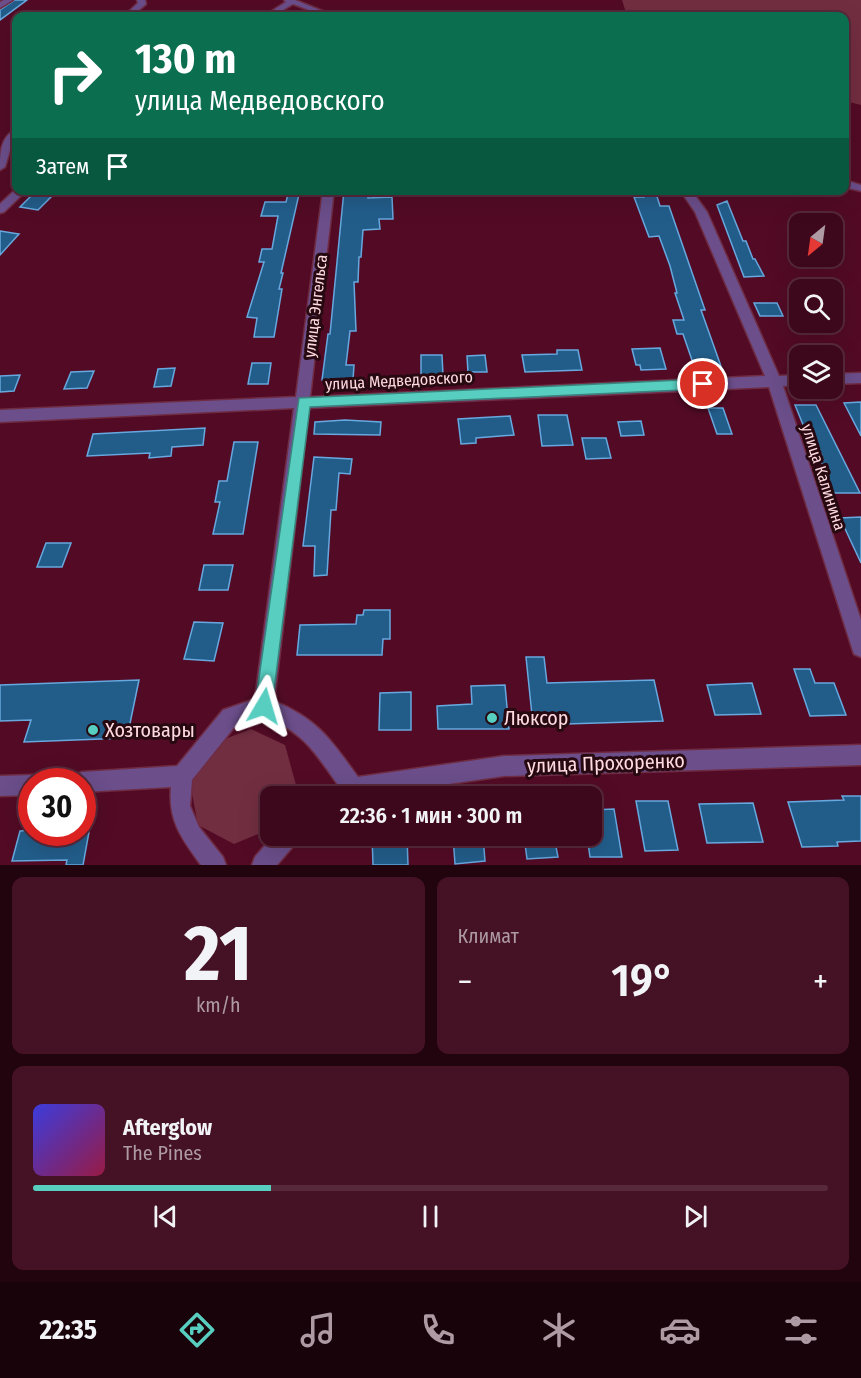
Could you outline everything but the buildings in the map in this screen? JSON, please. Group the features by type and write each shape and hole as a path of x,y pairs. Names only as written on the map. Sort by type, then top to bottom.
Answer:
{"street":[{"path":"0,6 9,0"},
{"path":"133,12 142,4 141,0"},
{"path":"274,12 290,1 320,12"},
{"path":"0,167 7,143 12,137"},
{"path":"0,210 16,195"},
{"name":"улица Энгельса","path":"264,706 328,195"},
{"name":"улица Калинина","path":"689,195 701,212 774,381 861,648"},
{"path":"843,379 861,378"},
{"name":"улица Медведовского","path":"0,416 789,380"},
{"path":"215,865 191,834 180,806 182,776 230,717 264,706"},
{"name":"улица Прохоренко","path":"264,706 287,716 314,735 344,786"},
{"name":"улица Прохоренко","path":"383,786 504,766 861,755"},
{"path":"96,781 182,776"},
{"path":"0,786 18,785"},
{"path":"263,865 279,846"}],"shaded area":[{"path":"622,0 861,0 861,105 849,102 849,12 626,12"},
{"path":"251,729 285,745 296,785 260,786 260,833 234,844 198,825 190,783 212,744"}],"place":[{"name":"Люксор","path":"492,718"},
{"name":"Хозтовары","path":"93,730"}],"route":[{"path":"264,706 304,402 703,384"}]}
